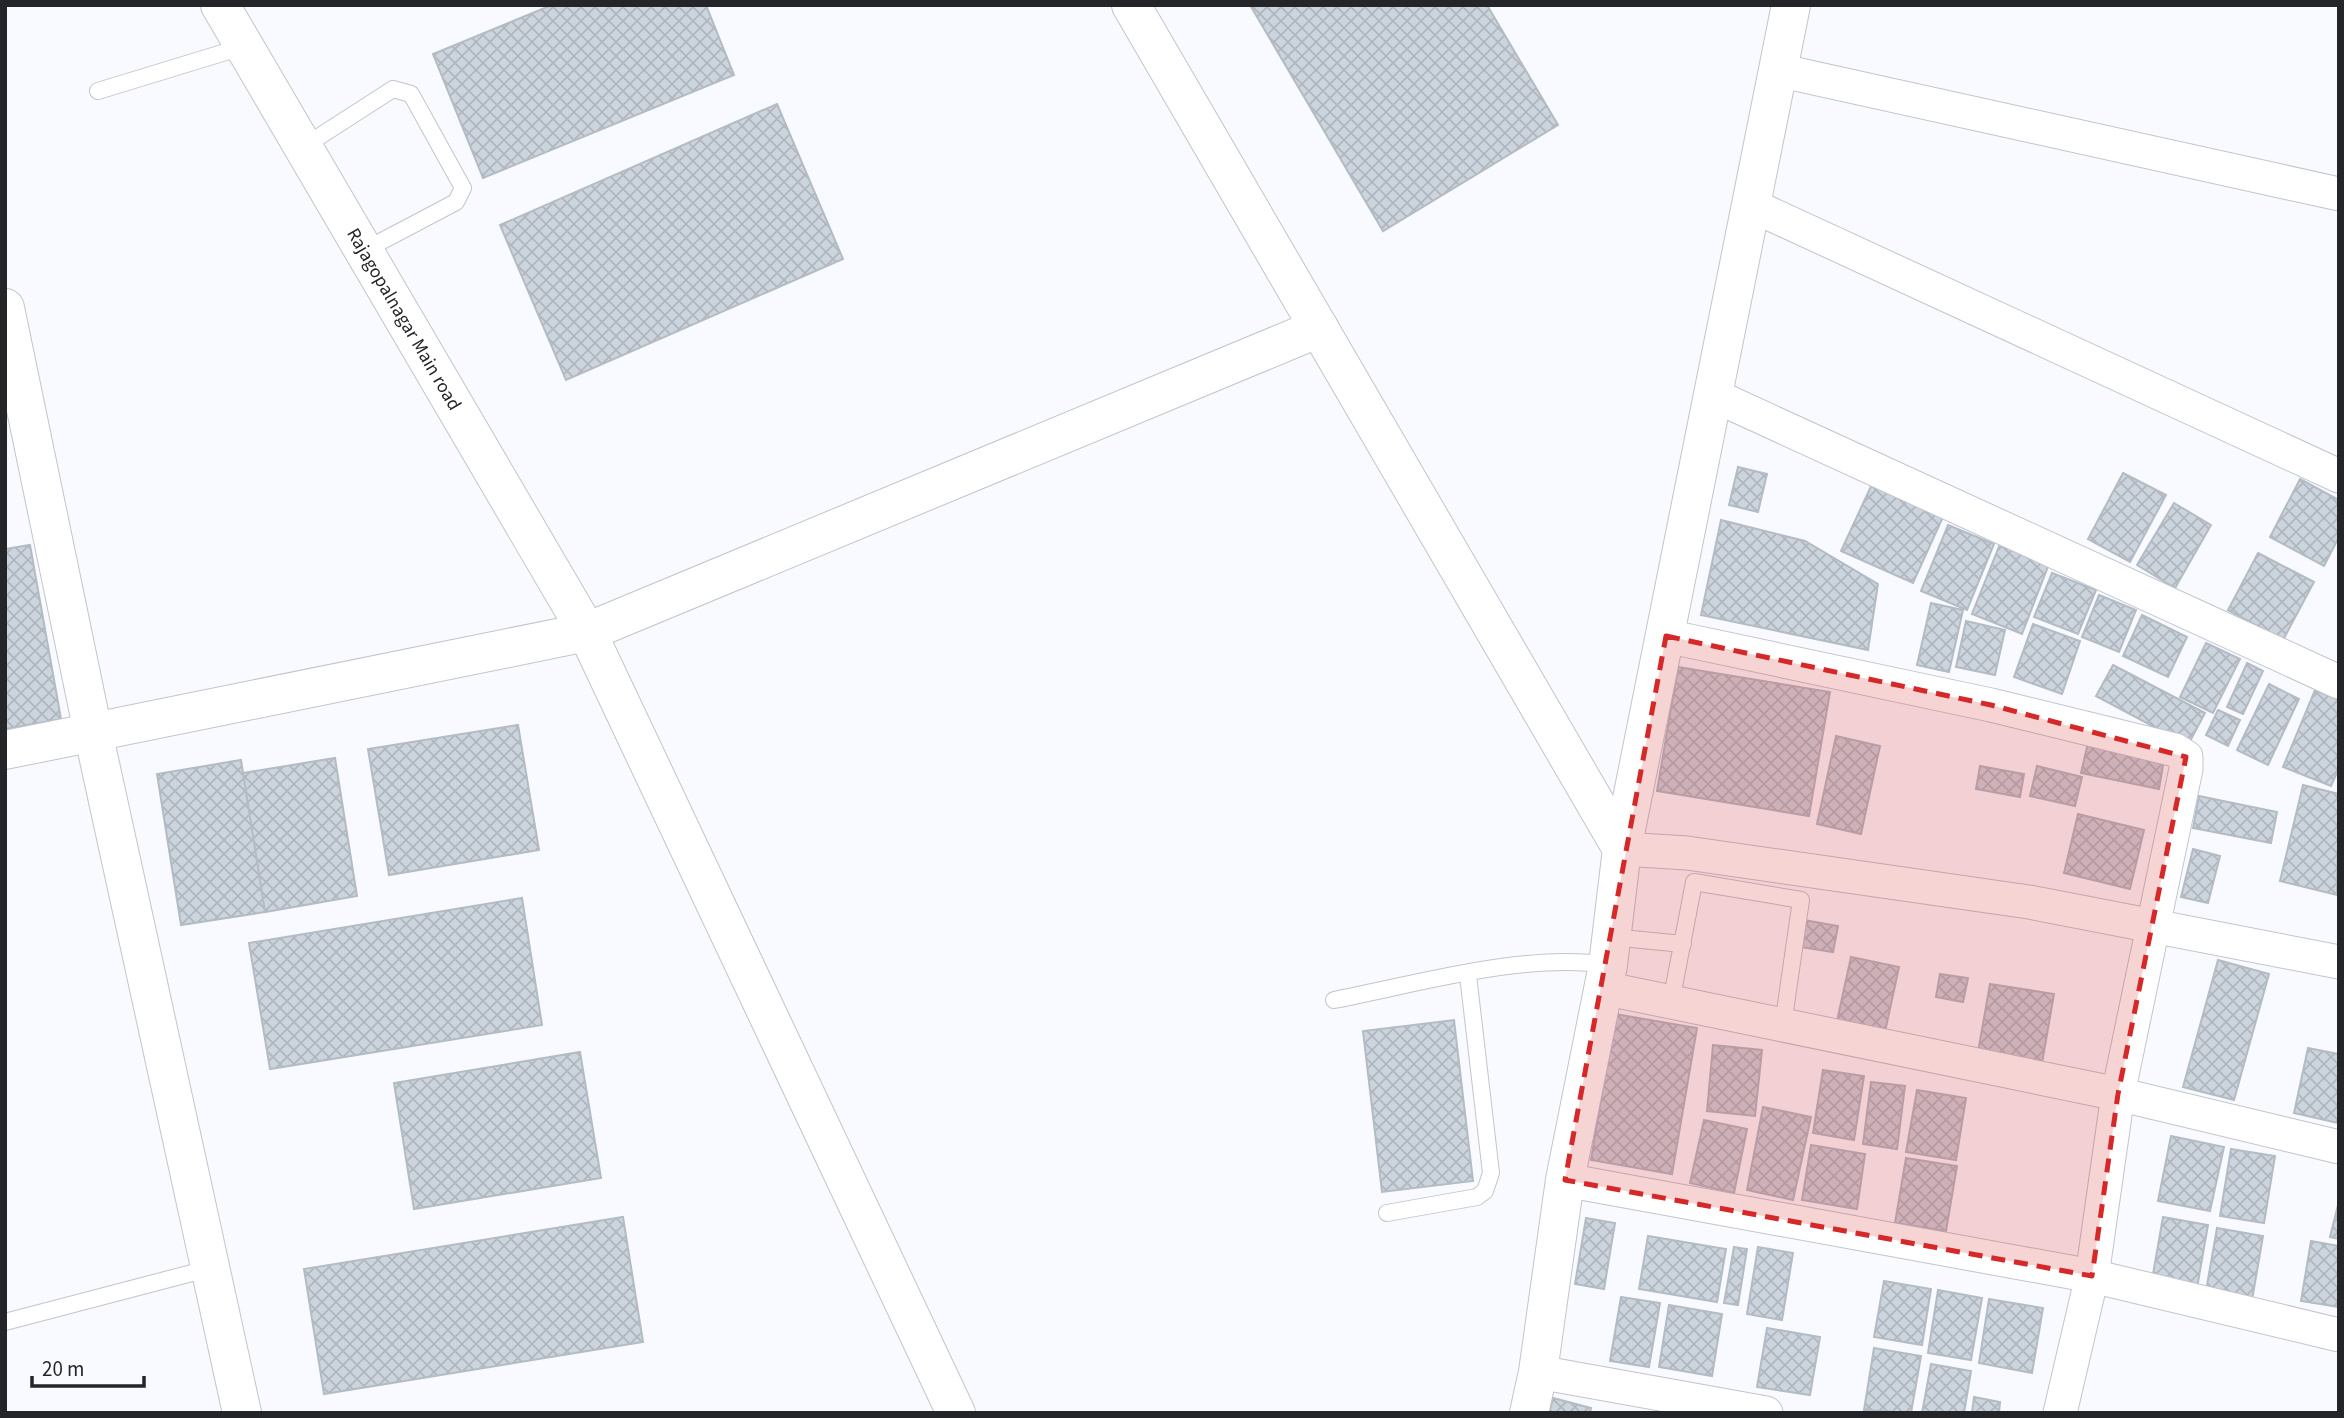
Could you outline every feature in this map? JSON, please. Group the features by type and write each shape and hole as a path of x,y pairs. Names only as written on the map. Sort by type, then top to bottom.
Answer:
{"street":[{"name":"Rajagopalnagar Main road","path":"220,5 301,148 587,632 956,1413"},
{"path":"1529,1413 1538,1372 1564,1180 1607,963 1622,849 1791,5"},
{"path":"1133,6 1622,849"},
{"path":"1778,70 2339,194"},
{"path":"1751,205 2339,476"},
{"path":"5,307 14,396 93,732 242,1413"},
{"path":"5,750 587,632 1319,328"},
{"path":"1713,395 2339,682"},
{"path":"1666,636 1991,705 2175,750 2186,757 2186,769 2118,1094 2092,1276 2060,1413"},
{"path":"1622,849 1687,853 2029,902 2339,962"},
{"path":"1607,963 1671,1002 2118,1094 2339,1147"},
{"path":"1564,1180 2092,1276 2339,1335"},
{"path":"1538,1372 1766,1413"}],"lane":[{"path":"98,91 242,47"},
{"path":"301,148 393,89 411,94 463,188 456,202 363,251"},
{"path":"1671,1002 1694,882 1801,900 1783,1025"},
{"path":"1334,1000 1468,975 1561,962 1579,960 1607,963 1684,944"},
{"path":"1387,1213 1477,1197 1489,1184 1491,1173 1468,975"},
{"path":"5,1322 211,1268"}],"highlighted area":[{"path":"1666,636 1991,705 2186,757 2118,1094 2092,1276 1565,1180"}],"building":[{"path":"552,5 706,5 734,75 483,178 433,54"},
{"path":"1250,5 1487,5 1558,125 1383,231"},
{"path":"777,104 843,259 566,380 500,225"},
{"path":"1738,467 1767,474 1758,512 1729,505"},
{"path":"2123,473 2166,495 2130,562 2088,539"},
{"path":"2300,479 2339,500 2339,537 2324,566 2270,537"},
{"path":"1872,484 1943,517 1913,583 1841,551"},
{"path":"2174,503 2211,525 2175,588 2137,565"},
{"path":"1721,520 1805,541 1878,584 1868,650 1701,615"},
{"path":"1948,525 1994,544 1967,610 1921,591"},
{"path":"2000,544 2049,564 2022,634 1972,614"},
{"path":"30,545 61,719 5,729 5,549"},
{"path":"2258,553 2314,582 2283,640 2228,610"},
{"path":"2052,573 2096,590 2078,634 2034,617"},
{"path":"2099,595 2136,610 2119,652 2082,637"},
{"path":"1931,603 1963,610 1949,672 1917,665"},
{"path":"2142,615 2187,637 2168,677 2123,656"},
{"path":"1966,621 2005,630 1995,675 1956,667"},
{"path":"2033,624 2080,641 2062,694 2014,677"},
{"path":"2206,643 2240,659 2213,713 2180,697"},
{"path":"2247,663 2263,671 2243,714 2227,707"},
{"path":"2113,665 2205,713 2188,745 2096,696"},
{"path":"1678,667 1830,692 1809,816 1657,791"},
{"path":"2269,684 2299,699 2268,765 2237,750"},
{"path":"2315,690 2339,700 2339,768 2331,786 2283,767"},
{"path":"2218,710 2240,720 2228,746 2206,735"},
{"path":"518,725 539,850 389,875 368,749"},
{"path":"1836,736 1880,746 1861,834 1817,824"},
{"path":"2088,743 2164,759 2159,789 2081,773"},
{"path":"335,758 357,896 265,912 243,773"},
{"path":"241,760 265,912 181,925 157,774"},
{"path":"1980,766 2024,774 2020,797 1976,789"},
{"path":"2037,766 2082,777 2075,806 2030,796"},
{"path":"2303,785 2339,794 2337,895 2280,881"},
{"path":"2199,796 2277,812 2271,843 2193,828"},
{"path":"2078,814 2144,830 2130,889 2064,873"},
{"path":"2193,849 2220,856 2208,903 2181,897"},
{"path":"522,898 542,1025 270,1069 249,943"},
{"path":"1804,920 1838,926 1833,952 1800,947"},
{"path":"1851,957 1899,967 1885,1032 1837,1021"},
{"path":"2218,960 2269,974 2234,1100 2183,1087"},
{"path":"1940,974 1968,978 1963,1002 1936,997"},
{"path":"1990,984 2054,994 2042,1063 1978,1052"},
{"path":"1615,1014 1697,1028 1672,1174 1591,1160"},
{"path":"1454,1020 1473,1181 1382,1192 1363,1031"},
{"path":"1713,1045 1762,1050 1755,1116 1707,1111"},
{"path":"2308,1048 2339,1054 2338,1123 2294,1113"},
{"path":"580,1052 601,1178 414,1209 394,1083"},
{"path":"1823,1070 1864,1076 1854,1140 1813,1133"},
{"path":"1871,1082 1905,1086 1897,1149 1863,1144"},
{"path":"1917,1090 1966,1098 1956,1160 1906,1152"},
{"path":"1763,1107 1811,1117 1793,1200 1747,1190"},
{"path":"1704,1120 1747,1129 1734,1193 1690,1183"},
{"path":"2171,1136 2224,1147 2210,1211 2158,1201"},
{"path":"1811,1145 1865,1154 1857,1209 1802,1200"},
{"path":"2231,1149 2275,1156 2264,1223 2220,1216"},
{"path":"1906,1158 1957,1166 1946,1231 1895,1223"},
{"path":"2339,1201 2339,1239 2330,1237"},
{"path":"623,1217 643,1342 324,1394 304,1269"},
{"path":"2163,1217 2208,1225 2197,1288 2152,1280"},
{"path":"1586,1218 1615,1223 1604,1289 1575,1284"},
{"path":"2217,1228 2263,1236 2252,1300 2206,1291"},
{"path":"1648,1236 1726,1249 1717,1302 1639,1289"},
{"path":"2311,1241 2339,1246 2339,1307 2301,1301"},
{"path":"1734,1247 1747,1249 1738,1305 1724,1303"},
{"path":"1758,1247 1793,1253 1782,1320 1747,1314"},
{"path":"1884,1281 1931,1289 1922,1345 1874,1337"},
{"path":"1938,1290 1982,1298 1971,1360 1928,1353"},
{"path":"1621,1297 1660,1303 1649,1367 1610,1361"},
{"path":"1989,1299 2043,1308 2032,1373 1979,1363"},
{"path":"1669,1305 1722,1314 1712,1376 1659,1367"},
{"path":"1767,1328 1820,1337 1810,1395 1757,1387"},
{"path":"1874,1348 1921,1356 1911,1413 1864,1410"},
{"path":"1931,1364 1971,1371 1964,1413 1922,1413"},
{"path":"1974,1397 2000,1402 1999,1413 1972,1413"},
{"path":"1553,1398 1591,1408 1590,1413 1549,1413"}]}
